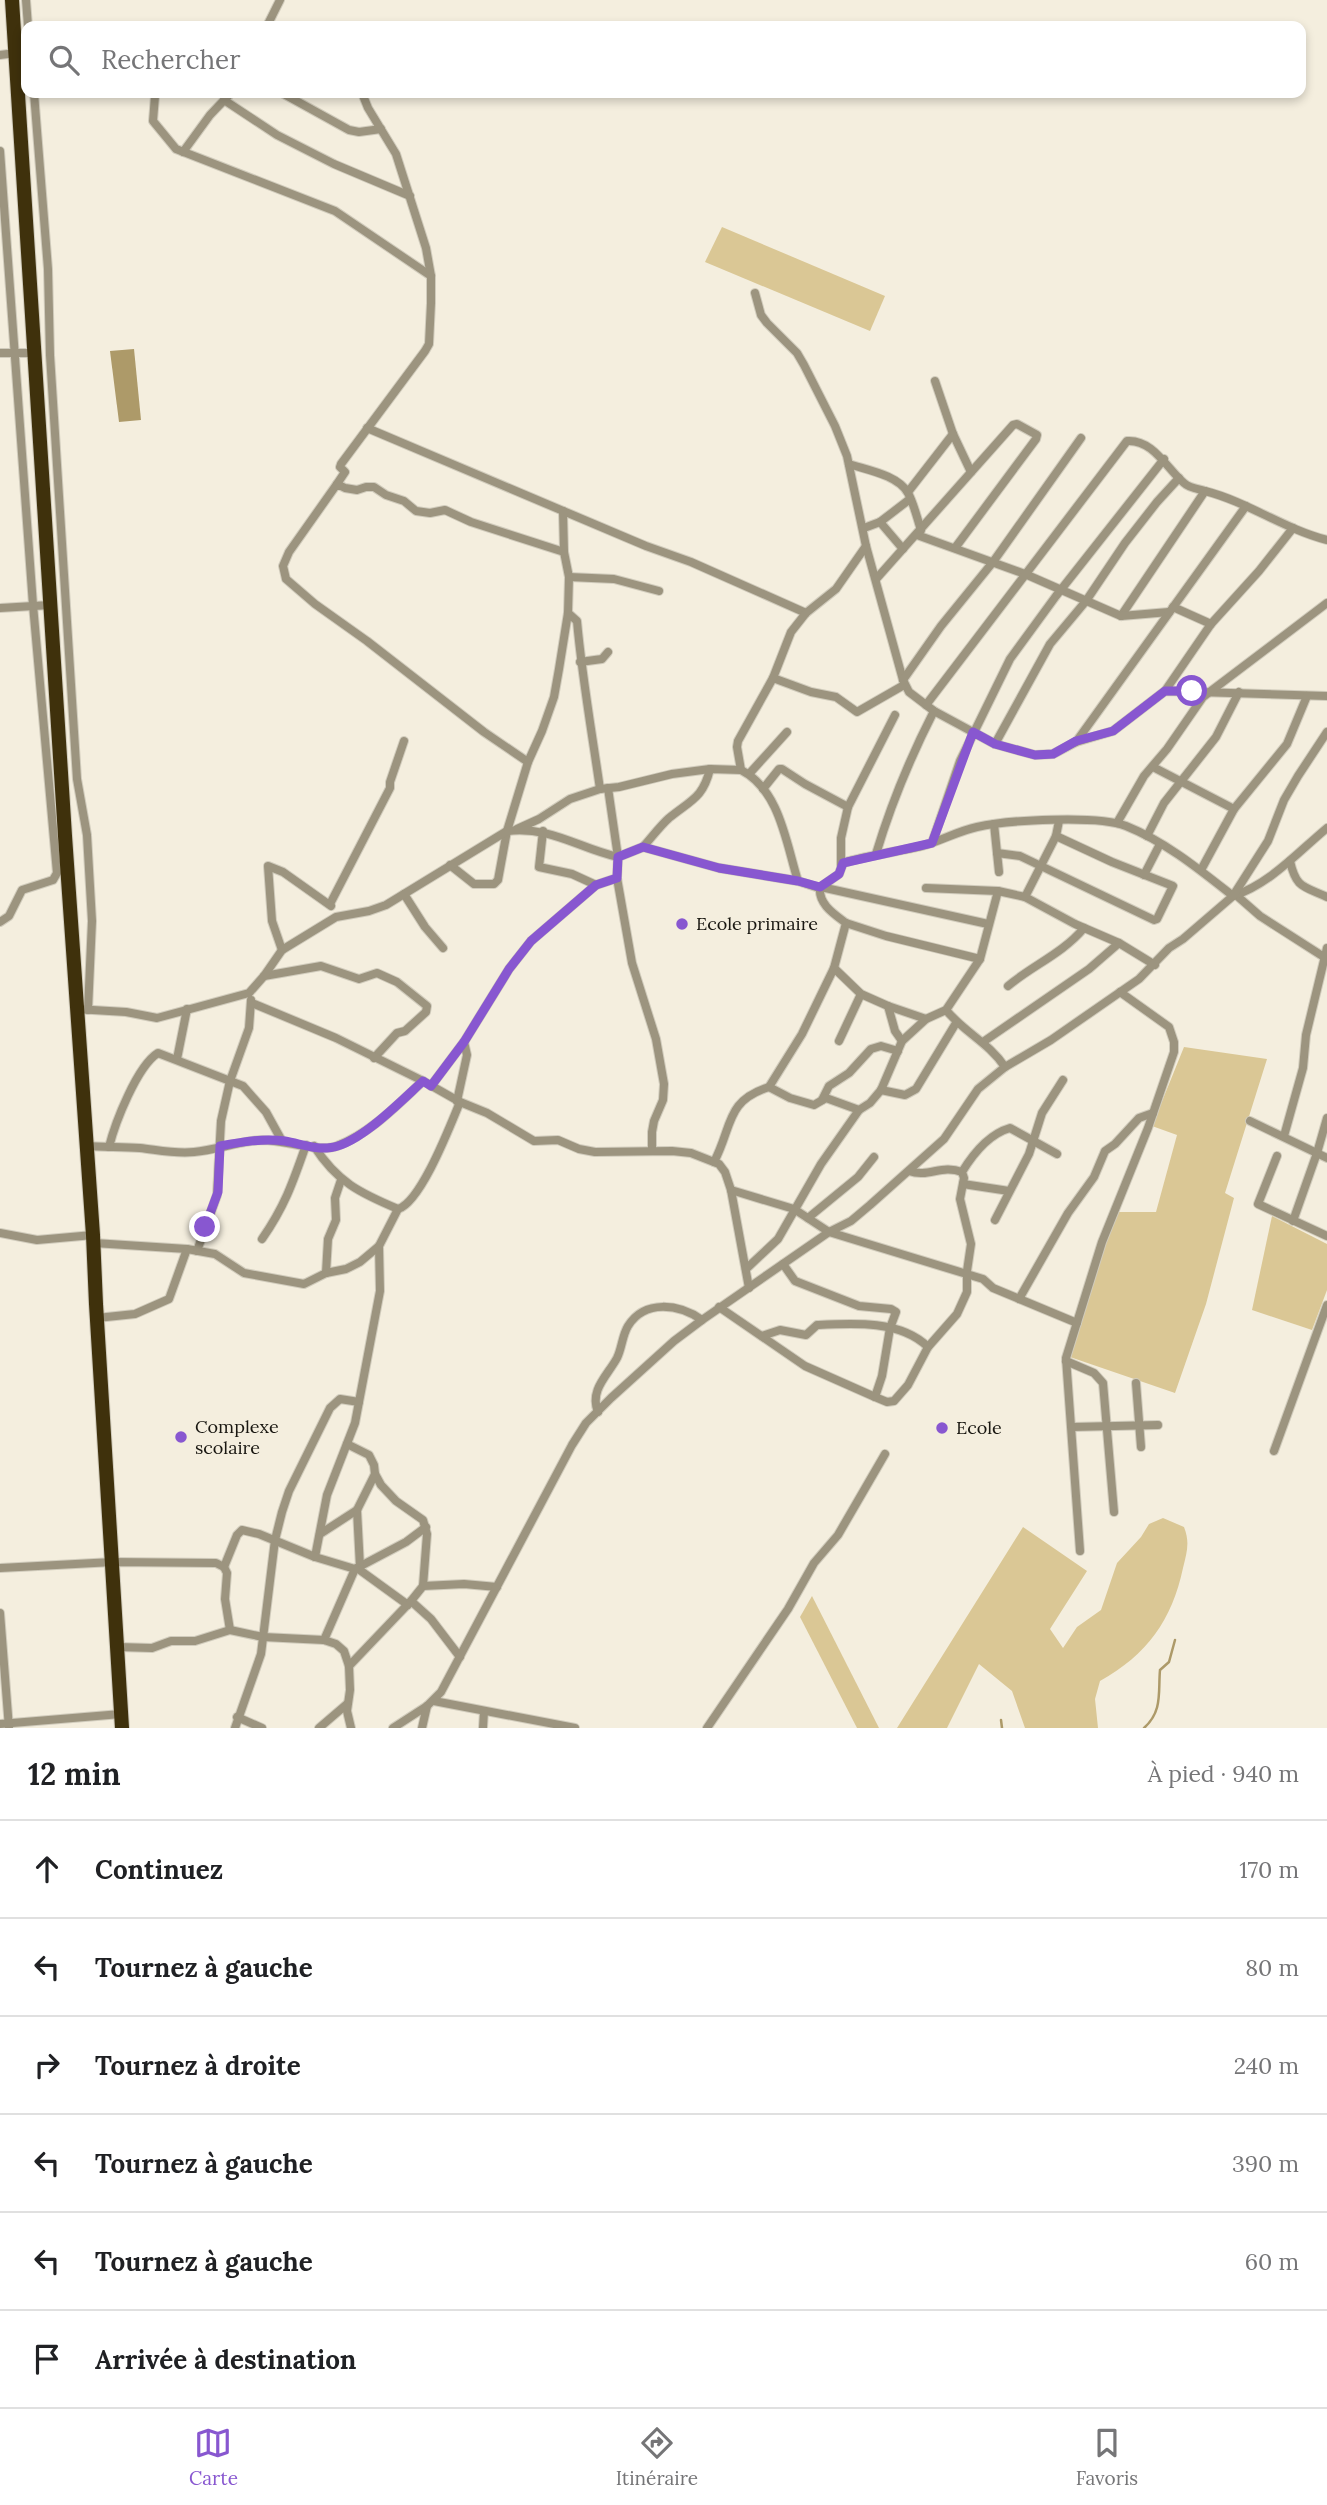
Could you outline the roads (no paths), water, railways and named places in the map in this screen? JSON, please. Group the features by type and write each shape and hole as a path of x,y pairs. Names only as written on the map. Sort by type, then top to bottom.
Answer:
{"highway":[{"path":"12,0 7,54 33,353 82,1010 86,1146 94,1239 122,1721"}],"street":[{"path":"26,0 28,21"},
{"path":"270,21 280,0"},
{"path":"34,98 48,269 52,394 76,779 87,835 92,921 82,1010 126,1012 152,1018 248,993 282,950 336,917 369,911 404,894 450,864 570,799 604,789 710,768 745,772"},
{"path":"155,98 153,121 172,146 335,211 431,276"},
{"path":"183,152 226,98"},
{"path":"228,98 277,135 410,196"},
{"path":"291,98 348,130 359,132 381,129"},
{"path":"364,98 396,154 426,248 431,276 429,344 341,464 340,467 345,472 289,552 283,566 286,579 314,604 528,762"},
{"path":"0,151 33,606 57,873 53,880 22,890 9,916 0,922"},
{"path":"755,293 761,315 797,354 835,426 849,464 888,632 909,692 934,711 995,744 1035,755 1053,754 1076,741 1113,731 1165,691 1211,624 1293,528"},
{"path":"0,353 33,353"},
{"path":"935,381 953,434 971,472"},
{"path":"877,578 1015,424 1037,436 955,548"},
{"path":"367,428 646,546 691,562 806,613"},
{"path":"864,528 880,522 909,496 953,434"},
{"path":"772,678 811,692 836,697 858,712 904,682 942,626 993,562 1081,438"},
{"path":"926,705 1127,441 1139,443 1164,459 1188,486 1327,540"},
{"path":"932,843 973,732 1010,659 1061,589 1164,459"},
{"path":"849,464 898,483 909,496 919,532"},
{"path":"995,744 1050,644 1086,601 1125,543 1179,478"},
{"path":"337,484 356,490 366,486 374,487 386,495 404,501 415,511 429,513 445,510 471,523 564,552"},
{"path":"1121,616 1205,491"},
{"path":"1076,741 1245,506"},
{"path":"450,864 474,884 494,884 498,880 528,762 554,697 568,613 569,577 564,552 563,511"},
{"path":"880,522 903,549"},
{"path":"919,532 1121,616 1171,609 1211,624"},
{"path":"798,881 779,815 763,789 745,772 738,741 772,678 791,632 806,613 836,589 866,546"},
{"path":"569,577 614,579 659,591"},
{"path":"1117,823 1136,788 1208,692 1235,675 1327,603"},
{"path":"0,608 50,604"},
{"path":"568,613 577,621 580,662 618,857 617,878 632,963 656,1039 664,1084 663,1100 654,1121 652,1151"},
{"path":"580,662 602,659 608,652"},
{"path":"1165,691 1327,696"},
{"path":"1147,836 1164,803 1216,737 1239,692"},
{"path":"1200,870 1234,809 1287,744 1307,696"},
{"path":"876,854 890,808 934,711"},
{"path":"895,715 848,807 841,838 839,874 821,887 819,895 826,906 846,923 979,959"},
{"path":"745,772 787,732"},
{"path":"1234,896 1268,841 1297,776 1327,732"},
{"path":"330,904 390,788 404,741"},
{"path":"1153,767 1234,809"},
{"path":"511,831 543,831 618,857 643,847 667,820 697,797 704,788 710,768"},
{"path":"763,789 779,769 782,769 848,807"},
{"path":"1025,897 1056,836 1059,821"},
{"path":"841,865 876,854 932,843 967,830 994,824 1098,821 1117,823 1147,836 1200,870 1260,916 1326,955 1306,1035 1303,1068 1284,1136"},
{"path":"994,824 999,873"},
{"path":"422,1728 430,1703 460,1657 586,1423 645,1368 719,1307 829,1232 855,1218 944,1139 978,1089 1005,1067 1051,1040 1120,992 1234,896 1266,879 1327,828"},
{"path":"543,831 539,867 572,874 596,885"},
{"path":"997,853 1012,853 1156,920 1173,887 1056,836"},
{"path":"1144,875 1160,844"},
{"path":"643,847 719,868 798,881 988,924"},
{"path":"1290,861 1297,883 1327,897"},
{"path":"282,950 272,921 268,866 283,872 330,904 336,917"},
{"path":"86,1146 170,1153 195,1152 246,1141 282,1141 332,1148 355,1138 427,1083 464,1042 519,955 531,941 596,885 617,878"},
{"path":"926,888 999,891 1025,897 1119,943 1155,965"},
{"path":"746,1269 770,1248 826,1156 859,1110 870,1103 881,1090 902,1041 926,1019 946,1010 979,959 999,891"},
{"path":"404,894 425,927 443,948"},
{"path":"714,1161 737,1104 769,1087 802,1034 834,968 846,923"},
{"path":"1007,986 1063,950 1084,928"},
{"path":"983,1042 1089,969 1119,943"},
{"path":"264,976 321,966 359,979 377,973 397,982 427,1006 426,1012 405,1031 397,1033 374,1058"},
{"path":"834,968 861,994 926,1019"},
{"path":"1080,1551 1066,1361 1102,1242 1174,1052 1170,1027 1120,992"},
{"path":"198,1251 217,1195 221,1122 230,1081 249,1028 252,1003 248,993"},
{"path":"839,1041 861,994"},
{"path":"252,1003 336,1038 427,1083 458,1102 487,1113 534,1141 558,1140 595,1152 691,1153 714,1161 725,1172 731,1190 749,1288"},
{"path":"888,1006 895,1031 902,1041"},
{"path":"177,1059 187,1009"},
{"path":"946,1010 956,1023 994,1051 1005,1067"},
{"path":"881,1090 905,1095 916,1089 956,1023"},
{"path":"310,1146 341,1180 363,1194 398,1209 403,1208 414,1196 435,1161 458,1102 467,1055 464,1042"},
{"path":"821,1101 829,1086 849,1073 871,1049 881,1046 898,1051"},
{"path":"109,1147 117,1118 128,1096 154,1054 158,1052 243,1086 266,1112 282,1141"},
{"path":"995,1220 1033,1141 1042,1114 1063,1080"},
{"path":"769,1087 806,1103 816,1105 826,1098 859,1110"},
{"path":"1019,1299 1068,1213 1092,1180 1105,1150 1115,1144 1143,1115 1153,1113"},
{"path":"1293,1221 1327,1118"},
{"path":"1250,1121 1327,1158"},
{"path":"719,1307 805,1366 874,1397 890,1402 897,1399 908,1385 928,1347 954,1319 968,1287 971,1244 960,1199 962,1172 979,1149 1006,1129 1014,1129 1057,1154"},
{"path":"262,1239 294,1184 310,1146"},
{"path":"1277,1156 1258,1204 1327,1235"},
{"path":"807,1219 858,1177 874,1157"},
{"path":"909,1171 920,1174 949,1168 962,1172"},
{"path":"326,1273 328,1239 336,1220 335,1198 341,1180"},
{"path":"963,1184 1009,1191"},
{"path":"731,1190 794,1209 829,1232 983,1279 993,1288 1077,1323"},
{"path":"0,1233 37,1240 94,1239 198,1251 218,1255 244,1273 309,1283 326,1273 360,1262 379,1246 398,1209"},
{"path":"315,1557 327,1495 355,1423 380,1291 379,1246"},
{"path":"97,1318 135,1314 169,1299 187,1250"},
{"path":"783,1264 795,1281 859,1306 895,1310 882,1376 874,1397"},
{"path":"1274,1451 1327,1305"},
{"path":"598,1412 594,1398 604,1375 616,1359 626,1330 634,1319 663,1306 682,1309 702,1320"},
{"path":"762,1336 786,1330 806,1335 817,1325 890,1328 914,1336 928,1347"},
{"path":"1066,1361 1086,1369 1102,1380 1114,1512"},
{"path":"1136,1383 1141,1447"},
{"path":"235,1728 259,1660 275,1540 289,1491 327,1412 340,1399 359,1402"},
{"path":"1072,1427 1107,1424 1158,1425"},
{"path":"324,1640 358,1568 357,1510 374,1474 374,1465 369,1455 347,1444"},
{"path":"707,1728 788,1609 814,1563 838,1535 885,1454"},
{"path":"349,1666 423,1586 426,1527 423,1520 387,1493 374,1474"},
{"path":"320,1534 357,1510"},
{"path":"358,1568 406,1542 426,1527"},
{"path":"223,1567 237,1535 242,1530 315,1557 358,1568 431,1619 460,1657"},
{"path":"0,1568 113,1562 216,1563 227,1573 225,1600 230,1630"},
{"path":"423,1586 464,1584 497,1587"},
{"path":"0,1613 6,1725 122,1721"},
{"path":"118,1647 152,1648 171,1641 195,1641 230,1630 263,1637 324,1640 341,1647 349,1666 347,1716 351,1728"},
{"path":"393,1728 430,1703 575,1728"},
{"path":"319,1728 347,1704"},
{"path":"483,1728 484,1711"},
{"path":"237,1717 262,1728"}],"waterway":[{"path":"1144,1728 1157,1708 1160,1670 1169,1662 1175,1640"},
{"path":"1001,1720 1002,1728"}],"place":[{"name":"Ecole primaire","path":"682,924"},
{"name":"Ecole","path":"942,1428"},
{"name":"Complexe scolaire","path":"181,1437"}]}
